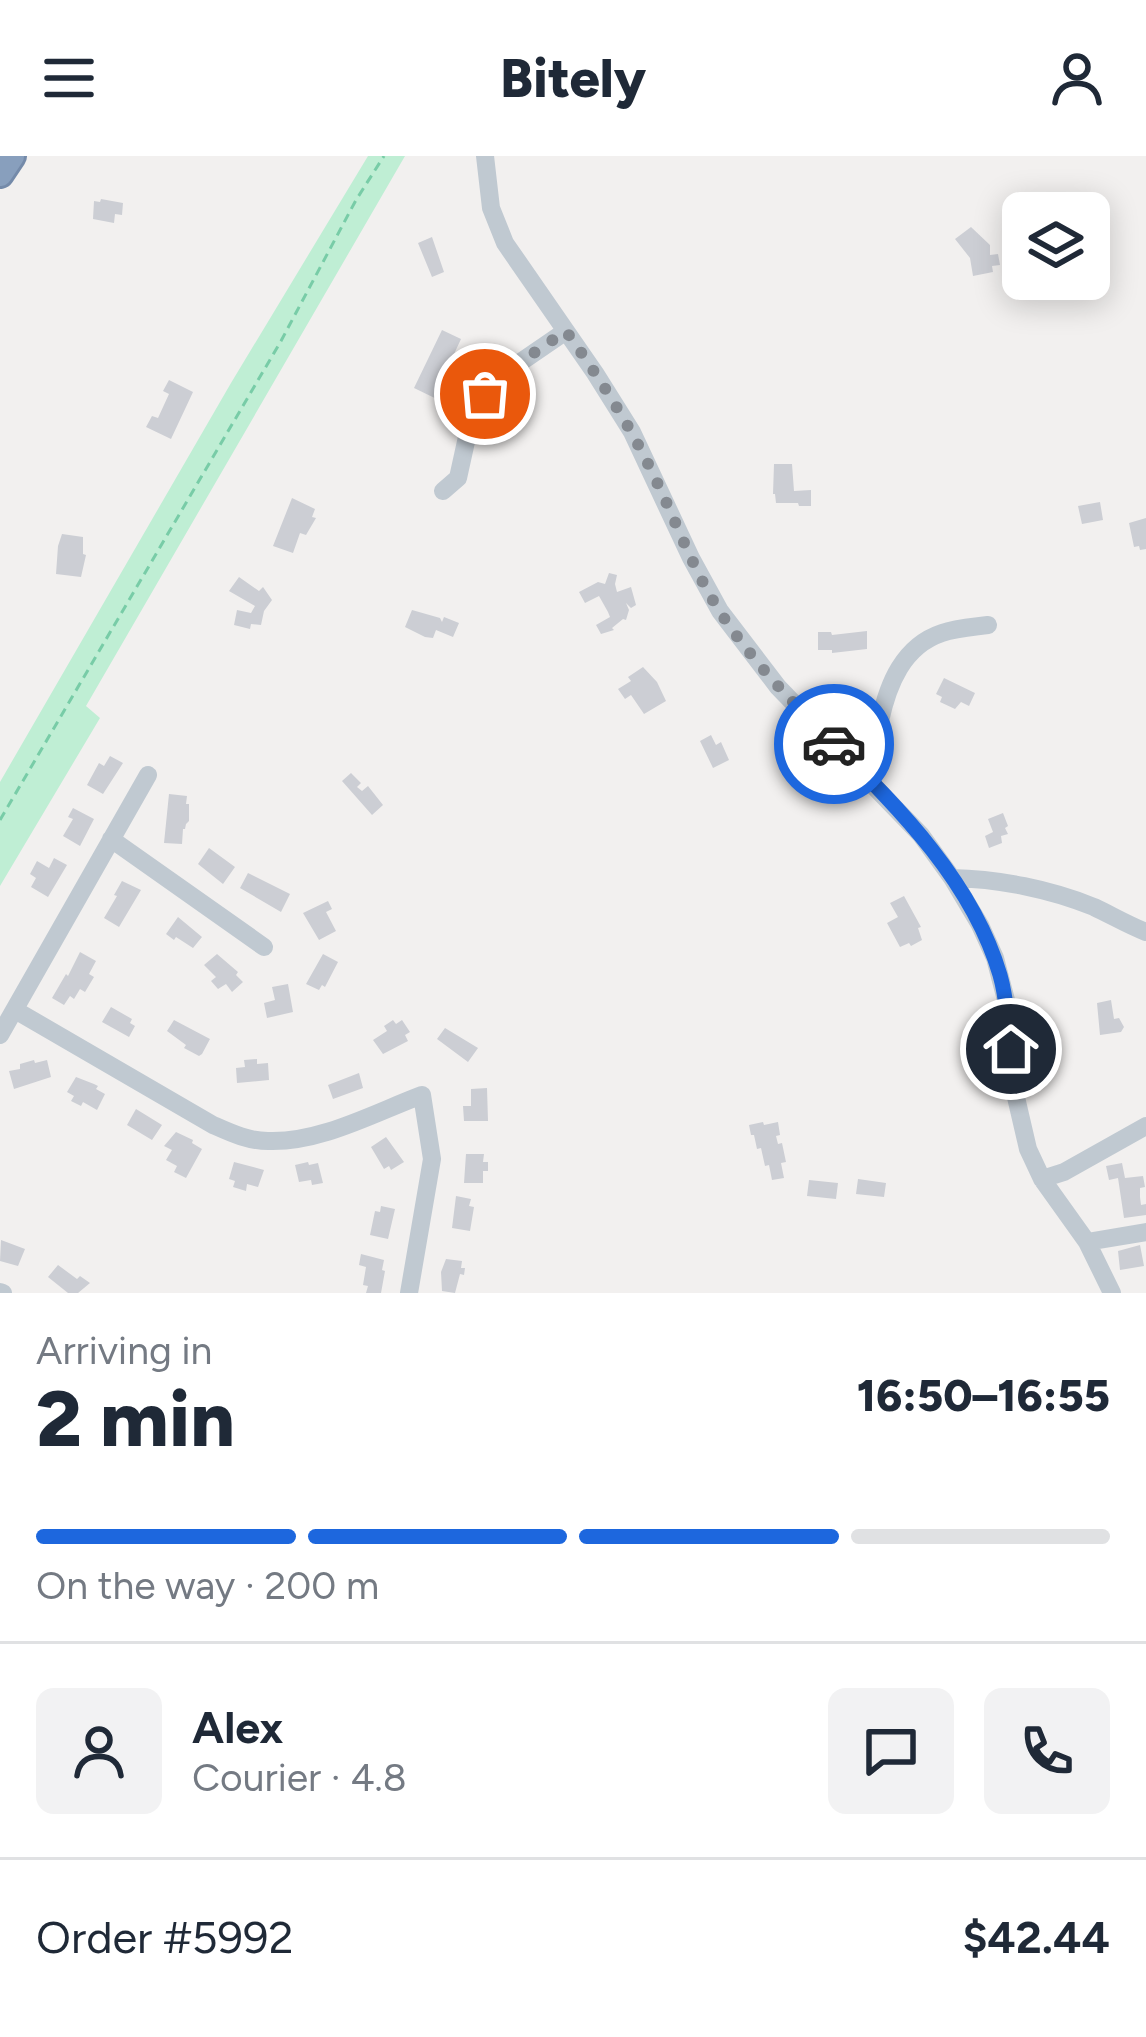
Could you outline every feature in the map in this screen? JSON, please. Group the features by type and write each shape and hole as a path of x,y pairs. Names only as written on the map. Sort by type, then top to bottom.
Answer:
{"highway":[{"path":"0,174 12,156"}],"street":[{"path":"485,156 491,208 505,243 608,392 720,611 778,687 909,821 980,925 1006,1000 1018,1115 1028,1150 1042,1180 1088,1242 1112,1293"},
{"path":"443,491 458,478 470,428 485,394 512,368 566,331"},
{"path":"864,774 876,752 880,720 902,661 940,634 988,625"},
{"path":"0,1035 148,775"},
{"path":"111,839 264,947"},
{"path":"952,878 1040,890 1092,906 1146,932"},
{"path":"15,1010 213,1125 242,1137 266,1142 312,1136 422,1095 432,1159 410,1293"},
{"path":"1042,1180 1146,1126"},
{"path":"1088,1242 1146,1232"}],"path":[{"path":"0,820 384,156"}],"green space":[{"path":"368,156 405,156 86,706 100,718 0,886 0,782"}],"building":[{"path":"94,201 123,203 122,215 115,214 114,223 93,219"},
{"path":"971,227 990,245 990,255 998,254 1000,265 992,266 993,272 973,276 970,258 955,239"},
{"path":"432,237 444,272 432,277 418,243"},
{"path":"442,330 461,339 454,354 466,360 445,403 414,388"},
{"path":"169,380 193,392 171,439 146,427 152,416 158,418 169,394 163,391"},
{"path":"774,464 792,464 794,491 811,490 811,506 776,503"},
{"path":"292,498 315,509 312,517 316,518 306,535 300,533 293,553 273,546"},
{"path":"1100,502 1103,520 1082,524 1078,506"},
{"path":"1146,518 1146,549 1140,550 1134,547 1129,523"},
{"path":"62,534 83,537 86,555 81,577 56,574"},
{"path":"609,573 617,575 617,592 631,587 636,605 631,608 626,603 626,620 601,634 596,625 610,617 608,612 599,596 585,603 579,592 598,582 605,584"},
{"path":"239,577 259,591 263,587 272,600 261,625 251,624 250,629 234,625 237,610 251,613 255,606 229,591"},
{"path":"412,610 459,623 453,637 436,630 433,638 425,637 405,627"},
{"path":"867,631 867,649 818,650 818,632"},
{"path":"643,667 666,701 644,714 631,695 625,699 618,689"},
{"path":"944,678 975,693 969,706 961,702 955,709 940,702 942,697 936,694"},
{"path":"711,735 716,745 721,742 729,760 713,768 700,741"},
{"path":"110,756 123,763 103,794 87,785 99,763 104,766"},
{"path":"351,773 361,783 357,787 362,791 368,786 383,805 372,815 342,781"},
{"path":"169,794 187,796 189,821 182,844 164,843"},
{"path":"73,808 94,819 80,846 63,836 73,819 68,817"},
{"path":"1003,813 1008,834 1001,836 1002,843 989,848 985,836 993,832 988,819"},
{"path":"209,848 235,867 223,884 198,864"},
{"path":"54,858 67,865 48,897 31,887 36,878 30,874 37,861 49,868"},
{"path":"248,873 290,894 281,912 240,888"},
{"path":"122,881 141,890 119,927 104,918"},
{"path":"904,896 921,927 922,940 900,947 887,923 898,917 890,903"},
{"path":"328,901 332,909 326,912 336,931 319,940 303,913"},
{"path":"178,917 202,937 193,948 166,934"},
{"path":"80,952 96,961 89,974 94,977 85,992 80,989 64,1005 52,998"},
{"path":"217,954 243,982 232,992 226,984 218,989 211,981 216,977 204,965"},
{"path":"323,954 338,962 319,990 306,984"},
{"path":"288,984 293,1012 267,1018 264,1003 275,1000 272,987"},
{"path":"1111,1000 1114,1019 1119,1018 1124,1027 1121,1032 1100,1035 1097,1003"},
{"path":"111,1007 132,1019 135,1026 129,1037 102,1022"},
{"path":"174,1020 210,1039 202,1054 184,1048 167,1031"},
{"path":"393,1020 396,1024 402,1020 410,1032 405,1035 408,1041 383,1054 373,1040"},
{"path":"445,1028 478,1048 468,1062 437,1039"},
{"path":"257,1059 257,1064 268,1063 269,1080 237,1083 236,1068 245,1067 244,1060"},
{"path":"34,1060 47,1060 51,1077 14,1089 9,1071"},
{"path":"359,1073 363,1088 333,1099 328,1085"},
{"path":"76,1077 105,1094 97,1110 71,1101 74,1096 67,1092"},
{"path":"487,1088 488,1121 464,1121 463,1106 471,1106 471,1089"},
{"path":"136,1109 162,1125 152,1140 127,1125"},
{"path":"778,1122 780,1135 776,1136 786,1162 781,1163 784,1178 772,1180 769,1165 765,1166 761,1148 757,1149 751,1135 749,1125"},
{"path":"176,1132 202,1149 186,1178 166,1160 172,1150 164,1146"},
{"path":"386,1137 404,1162 391,1170 389,1166 384,1169 371,1147"},
{"path":"466,1154 484,1154 488,1171 483,1171 483,1183 464,1183"},
{"path":"234,1162 264,1170 258,1187 247,1184 246,1191 233,1187 235,1181 229,1179"},
{"path":"318,1163 323,1183 299,1182 295,1165"},
{"path":"1122,1163 1125,1178 1143,1176 1140,1197 1146,1215 1124,1218 1118,1178 1109,1180 1106,1166"},
{"path":"858,1179 886,1183 884,1197 856,1194"},
{"path":"809,1180 838,1183 836,1199 807,1196"},
{"path":"456,1196 471,1199 470,1231 452,1228"},
{"path":"381,1206 395,1209 388,1239 370,1235 375,1211 380,1212"},
{"path":"1,1240 25,1249 18,1266 0,1261"},
{"path":"1140,1245 1144,1266 1120,1270 1118,1251"},
{"path":"361,1254 384,1260 381,1293 366,1293"},
{"path":"446,1259 462,1261 461,1268 465,1268 455,1293 442,1291"},
{"path":"58,1265 90,1283 78,1293 68,1293 48,1277"}],"way so far":[{"path":"485,394 512,368 566,331 632,432 720,611 778,687 834,744"}],"route":[{"path":"834,744 909,821 967,903 1001,977 1011,1049"}]}
